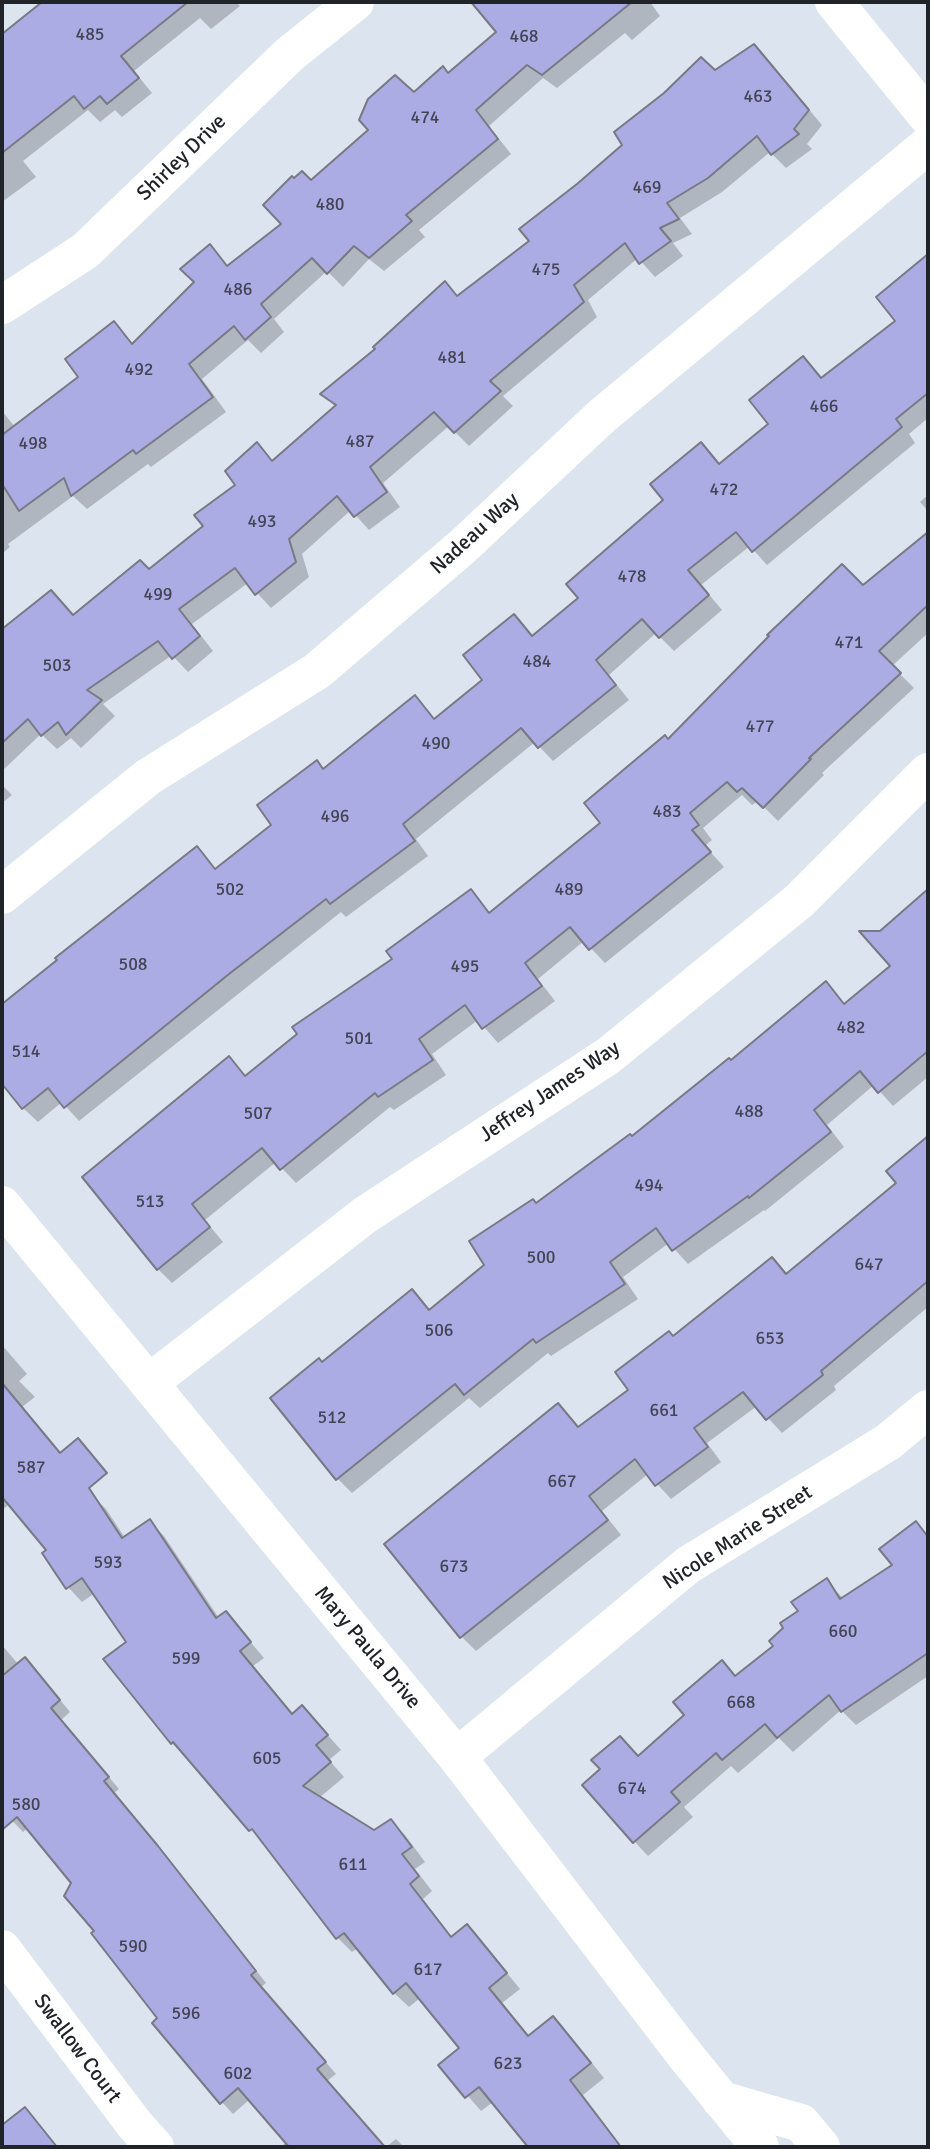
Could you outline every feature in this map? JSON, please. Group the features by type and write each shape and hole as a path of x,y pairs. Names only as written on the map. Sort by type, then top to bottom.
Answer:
{"street":[{"name":"Shirley Drive","path":"2,305 85,251 290,54 355,2"},
{"path":"834,2 928,117"},
{"name":"Nadeau Way","path":"2,895 148,777 317,671 463,547 601,416 928,145"},
{"name":"Jeffrey James Way","path":"149,1383 365,1215 608,1056 799,901 928,772"},
{"name":"Mary Paula Drive","path":"2,1205 457,1757 760,2147"},
{"name":"Nicole Marie Street","path":"457,1757 688,1565 888,1442 928,1409"},
{"name":"Swallow Court","path":"2,1949 135,2125 155,2147"},
{"path":"721,2100 801,2123 821,2147"}],"building":[{"path":"42,2 188,2 121,56 139,78 107,104 100,96 84,109 74,96 2,153 2,34"},
{"path":"471,2 632,2 542,75 527,65 476,110 498,139 406,215 412,221 369,258 354,246 327,274 312,258 261,304 271,317 245,340 234,326 189,364 213,397 136,454 133,450 71,496 64,478 19,511 2,484 2,435 78,377 65,359 114,321 132,344 194,282 180,269 210,244 227,266 281,224 263,205 292,176 294,178 302,171 311,180 368,130 359,120 368,99 395,75 414,92 443,66 448,73 496,32"},
{"path":"754,44 809,110 794,129 799,134 771,155 757,136 708,178 667,203 679,219 660,228 671,241 639,264 625,243 574,285 584,302 490,381 501,391 454,433 434,412 370,467 387,492 354,517 337,496 289,539 296,562 255,595 235,568 179,609 200,636 172,659 158,641 87,690 102,700 66,735 58,722 41,736 28,719 2,743 2,629 51,590 73,615 140,560 149,569 203,526 194,515 235,485 225,471 257,442 272,461 336,405 320,394 375,349 373,347 445,281 457,296 529,241 519,229 622,145 614,132 664,93 701,57 715,70"},
{"path":"928,254 928,393 896,419 902,427 752,552 736,532 688,570 709,595 659,638 642,619 596,660 616,685 538,748 521,728 403,824 415,841 330,904 326,899 64,1108 48,1088 22,1109 2,1084 2,1004 57,960 55,958 197,846 215,869 271,825 257,805 317,760 323,769 415,695 434,719 482,680 463,655 514,614 532,636 578,598 566,584 663,500 650,484 701,442 719,464 768,424 749,400 803,356 821,378 895,321 876,297"},
{"path":"928,532 928,605 879,651 901,673 809,758 811,759 763,808 742,788 737,792 727,782 690,813 699,825 692,830 711,852 589,950 570,927 525,963 542,986 482,1029 465,1005 419,1039 433,1060 378,1097 375,1093 280,1170 262,1148 192,1204 210,1227 157,1270 82,1177 229,1056 245,1076 297,1034 292,1027 392,959 386,951 471,889 489,913 600,823 584,803 665,735 668,739 769,636 767,635 842,564 863,585"},
{"path":"928,889 928,1051 878,1093 860,1071 814,1110 831,1132 749,1198 748,1196 672,1251 656,1228 610,1262 625,1284 536,1343 533,1339 464,1395 455,1384 336,1480 270,1398 319,1358 322,1362 412,1289 429,1310 484,1265 469,1241 533,1199 536,1203 630,1134 632,1136 729,1058 731,1060 826,981 844,1004 890,966 859,931 880,931"},
{"path":"928,1136 928,1281 821,1371 823,1375 766,1420 743,1392 694,1428 708,1447 655,1486 635,1459 589,1496 608,1520 460,1638 384,1544 558,1403 578,1427 628,1390 615,1372 669,1331 673,1336 772,1257 786,1274 896,1183 886,1171"},
{"path":"2,1383 60,1453 78,1438 107,1473 89,1488 122,1538 150,1519 216,1618 226,1611 251,1642 240,1651 292,1714 302,1705 328,1735 316,1745 331,1762 303,1786 374,1830 391,1819 412,1847 402,1854 419,1876 410,1884 451,1937 467,1924 507,1973 489,1988 528,2036 553,2016 591,2063 570,2080 621,2147 528,2147 479,2087 465,2098 438,2065 459,2048 406,1983 393,1994 344,1933 336,1939 252,1829 249,1831 173,1742 171,1744 103,1659 126,1642 82,1578 66,1589 42,1553 46,1550 2,1497"},
{"path":"916,1521 928,1537 928,1653 841,1712 829,1695 777,1738 765,1724 722,1760 716,1753 671,1792 680,1802 633,1843 582,1785 600,1769 591,1760 620,1736 638,1756 684,1715 673,1702 722,1660 735,1676 773,1646 769,1641 783,1628 780,1623 798,1611 791,1602 827,1578 840,1599 892,1565 879,1549"},
{"path":"25,1657 60,1700 51,1708 109,1777 104,1781 256,1971 251,1975 326,2062 317,2069 385,2147 289,2147 238,2088 220,2104 152,2023 157,2018 91,1933 94,1931 64,1896 71,1883 17,1817 2,1830 2,1676"},
{"path":"25,2107 57,2147 2,2147 2,2125"}]}
